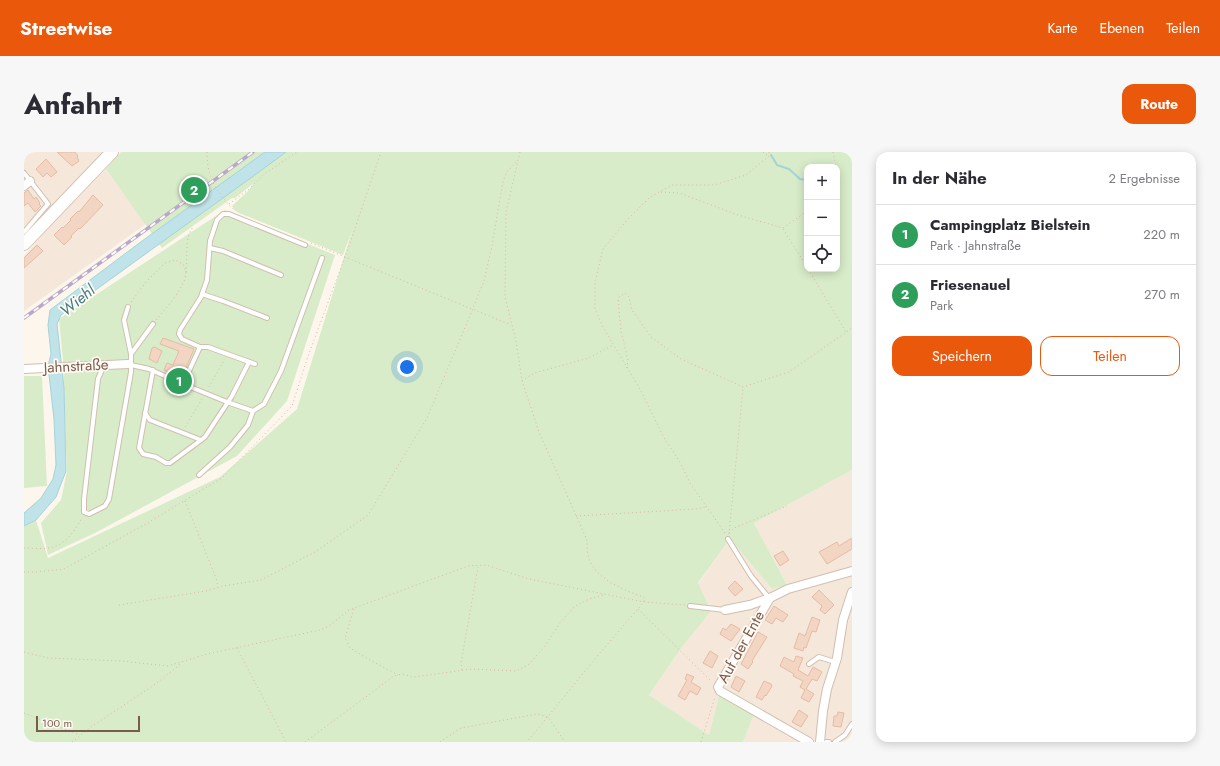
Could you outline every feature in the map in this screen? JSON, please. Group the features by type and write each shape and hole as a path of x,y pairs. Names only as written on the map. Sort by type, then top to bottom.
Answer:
{"main road":[{"path":"24,244 112,152"}],"street":[{"name":"Jahnstraße","path":"24,369 129,364"},
{"path":"725,610 750,605 770,598 788,589 852,570"},
{"path":"820,742 827,689 836,662 844,620 852,592"},
{"name":"Auf der Ente","path":"770,598 718,687 720,691 809,742"}],"lane":[{"path":"24,173 27,184 48,204 24,232"},
{"path":"255,364 208,347 200,347 182,339 179,334 202,294 208,280 210,241 217,220 223,214 229,214 304,245"},
{"path":"210,248 223,251 281,275"},
{"path":"199,474 230,447 248,425 253,411 264,404 281,371 322,258"},
{"path":"202,294 267,318"},
{"path":"105,365 98,378 84,499 84,512 89,514 105,506 109,499 131,372 129,364 131,354 124,320 128,307"},
{"path":"131,354 153,324"},
{"path":"184,384 200,347"},
{"path":"152,370 139,448 143,454 156,457 166,463 170,463 201,440 206,438 249,362"},
{"path":"129,364 152,370 227,402 253,411"},
{"path":"145,413 150,420 201,440"},
{"path":"729,536 751,576 770,598"},
{"path":"690,606 725,610"},
{"path":"809,664 819,657 836,662"},
{"path":"836,742 845,735 852,724"}],"path":[{"path":"207,152 207,164 212,182 228,205 248,190 264,174 297,152"},
{"path":"24,572 64,569 144,525 222,478 292,406 307,359 381,152"},
{"path":"520,152 506,212 505,297 516,341 522,381 539,432 587,540 589,558 593,567 609,582 644,597 644,602"},
{"path":"763,152 769,156"},
{"path":"833,152 835,164"},
{"path":"729,536 706,507 690,483 681,464 663,436 653,413 613,345 595,309 595,282 603,249 628,219 650,197 672,185 714,185 746,175 769,156"},
{"path":"119,605 206,591 218,587 260,580 315,552 368,515 427,418 473,310 484,281 491,253 503,181 507,172 517,161"},
{"path":"660,192 679,193 738,215 783,228 804,262"},
{"path":"783,228 804,213"},
{"path":"153,324 176,295 183,283 186,272 188,238 193,227"},
{"path":"344,258 511,325"},
{"path":"128,307 146,282 165,263 175,260 183,264 186,272"},
{"path":"810,272 847,333"},
{"path":"627,369 628,360 621,331 618,298 625,293 629,297 632,310 651,337 681,359 743,387 789,372 847,333 852,328"},
{"path":"522,381 534,373 589,358 613,345"},
{"path":"729,536 743,387"},
{"path":"185,500 216,578 218,587"},
{"path":"729,536 734,528 787,506"},
{"path":"576,516 696,509 706,507"},
{"path":"24,548 54,547 69,537 77,528 84,512"},
{"path":"24,652 48,658 121,661 168,666 207,654 320,630 329,626 349,610 468,566 486,565 529,579 644,602 690,606"},
{"path":"462,671 461,663 478,566"},
{"path":"354,608 345,638 350,648 398,674 414,677 472,669 516,671 528,665 545,646 560,623 574,607 589,599 604,594"},
{"path":"526,742 644,602"},
{"path":"638,609 702,674 718,687 701,742"},
{"path":"237,648 286,742"},
{"path":"72,742 90,727 157,683 182,662"},
{"path":"305,742 398,674"},
{"path":"24,713 81,735"},
{"path":"440,742 461,728 537,714 548,716 565,742"}],"shaded area":[{"path":"24,152 107,152 24,240"},
{"path":"106,169 146,224 24,311 24,256 51,225"},
{"path":"852,470 852,742 743,742 755,712 720,692 709,735 649,695 682,647 710,611 698,584 730,539 772,589 787,585 754,523"}],"green space":[{"path":"121,152 852,152 852,470 754,523 787,585 772,589 730,539 698,583 711,611 682,647 649,695 709,735 720,692 755,712 743,742 24,742 24,526 36,520 48,558 220,477 297,409 353,228 343,255 234,210 232,206 254,183 235,198 232,198 162,248 106,169"},
{"path":"225,210 335,255 287,401 237,456 97,532 48,555 41,523 61,500 67,471 63,361 59,319"},
{"path":"24,376 42,376 47,486 24,488"}],"water":[{"name":"Wiehl","path":"265,152 286,152 61,315 57,324 64,388 66,471 56,497 36,520 24,526 24,513 41,498 53,479 56,465 54,419 48,366 51,354 48,325 50,310"}],"building":[{"path":"57,152 75,152 79,161 72,166"},
{"path":"46,159 57,172 51,177 47,173 43,177 36,169"},
{"path":"28,190 34,199 36,197 41,206 35,212 28,203 24,206 24,193"},
{"path":"93,195 103,205 80,229 79,228 71,236 72,237 64,245 54,235 71,220 70,219 78,211 79,212"},
{"path":"37,245 43,251 24,268 24,258"},
{"path":"163,338 194,349 182,378 164,370 167,363 173,365 179,351 160,344"},
{"path":"154,347 162,351 157,363 149,359 152,348"},
{"path":"852,538 852,549 827,564 819,552 837,542 839,546"},
{"path":"783,551 789,560 780,566 774,556"},
{"path":"735,581 743,589 735,596 728,588"},
{"path":"819,590 834,605 825,614 820,610 822,606 812,597"},
{"path":"774,606 788,615 783,622 776,618 772,624 765,620"},
{"path":"812,617 820,620 816,632 812,631 806,648 804,647 803,651 794,648 799,633 805,636"},
{"path":"731,624 740,629 731,641 720,634 723,628 726,630"},
{"path":"758,632 767,637 748,669 741,664"},
{"path":"710,651 718,656 712,668 703,663"},
{"path":"796,656 803,658 798,670 808,676 813,667 822,672 817,681 812,679 806,689 814,694 809,702 801,698 805,690 800,687 803,681 793,676 794,674 780,666 784,657 794,662"},
{"path":"687,674 694,677 691,682 701,688 697,695 690,691 685,700 678,696 687,680 685,679"},
{"path":"736,676 745,681 739,692 731,687"},
{"path":"764,681 772,686 762,700 756,697"},
{"path":"799,710 808,716 801,727 792,722"},
{"path":"838,712 844,713 841,727 833,726 834,716 837,716"}],"waterway":[{"path":"771,155 777,165 789,169 800,179 804,180"}],"railway":[{"path":"24,318 253,152"}],"place":[{"name":"Friesenauel","path":"194,190"},
{"name":"Campingplatz Bielstein","path":"179,381"}]}
